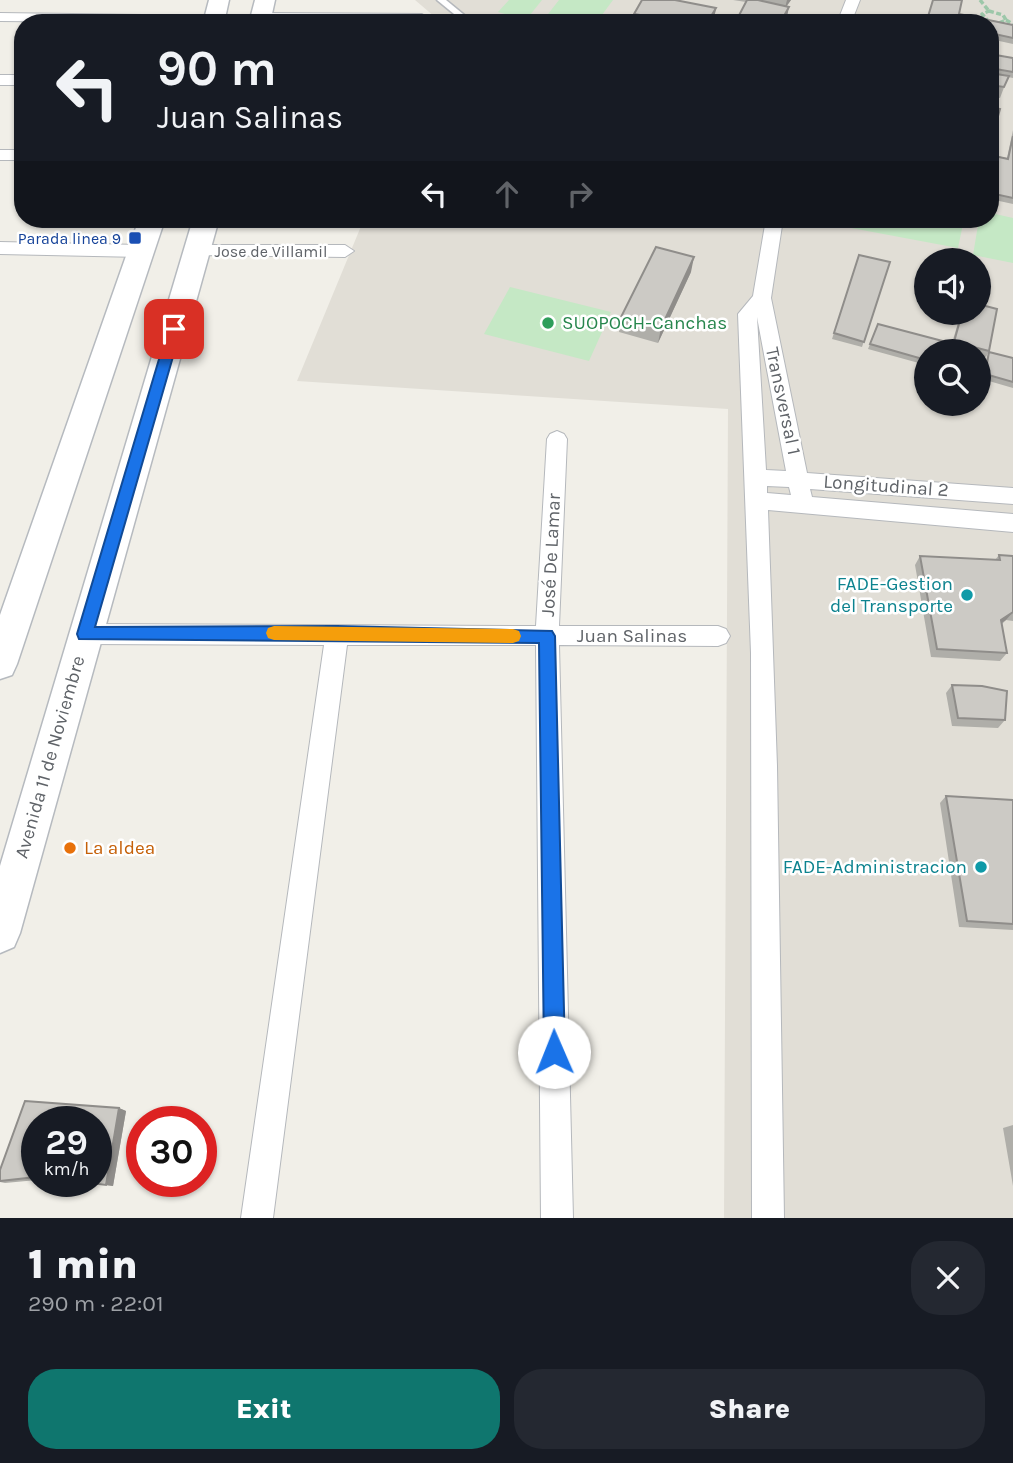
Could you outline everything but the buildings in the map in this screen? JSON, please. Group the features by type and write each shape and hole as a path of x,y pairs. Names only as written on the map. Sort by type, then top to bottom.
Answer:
{"main road":[{"path":"0,664 8,615 149,228"},
{"name":"Avenida 11 de Noviembre","path":"0,933 203,228"}],"street":[{"path":"262,13 294,14"},
{"name":"Transversal 1","path":"773,228 762,298 803,505"},
{"path":"0,248 141,251"},
{"name":"Jose de Villamil","path":"197,251 345,251"},
{"name":"Transversal 1","path":"762,298 747,314 758,489 763,658 768,1218"},
{"name":"José De Lamar","path":"557,439 547,636 557,1218"},
{"name":"Longitudinal 2","path":"758,489 799,480 1013,496"},
{"name":"Longitudinal 2","path":"758,489 803,505 1013,523"},
{"path":"257,1218 337,633"},
{"name":"Juan Salinas","path":"85,634 718,636"}],"lane":[{"path":"441,0 459,14"}],"path":[{"path":"980,0 989,11 1003,15 1013,24"},
{"path":"982,14 989,11"},
{"path":"999,23 1006,20"}],"shaded area":[{"path":"415,0 1013,0 1013,1218 724,1218 728,409 297,381 360,228 999,228 999,14 431,14"}],"green space":[{"path":"509,0 542,0 531,14 498,12"},
{"path":"559,0 613,0 603,14 548,14"},
{"path":"999,215 1013,218 1013,263 991,259 991,248 974,248 978,228 999,228"},
{"path":"851,228 962,228 958,248"},
{"name":"SUOPOCH-Canchas","path":"510,287 611,312 589,361 484,334"}],"slow traffic":[{"path":"274,633 513,636"}],"place":[{"name":"Parada linea 9","path":"135,238"},
{"name":"SUOPOCH-Canchas","path":"548,323"},
{"name":"FADE-Gestion del Transporte","path":"967,595"},
{"name":"La aldea","path":"70,848"},
{"name":"FADE-Administracion","path":"981,867"}],"route":[{"path":"174,329 85,634 547,636 554,1052"}]}
